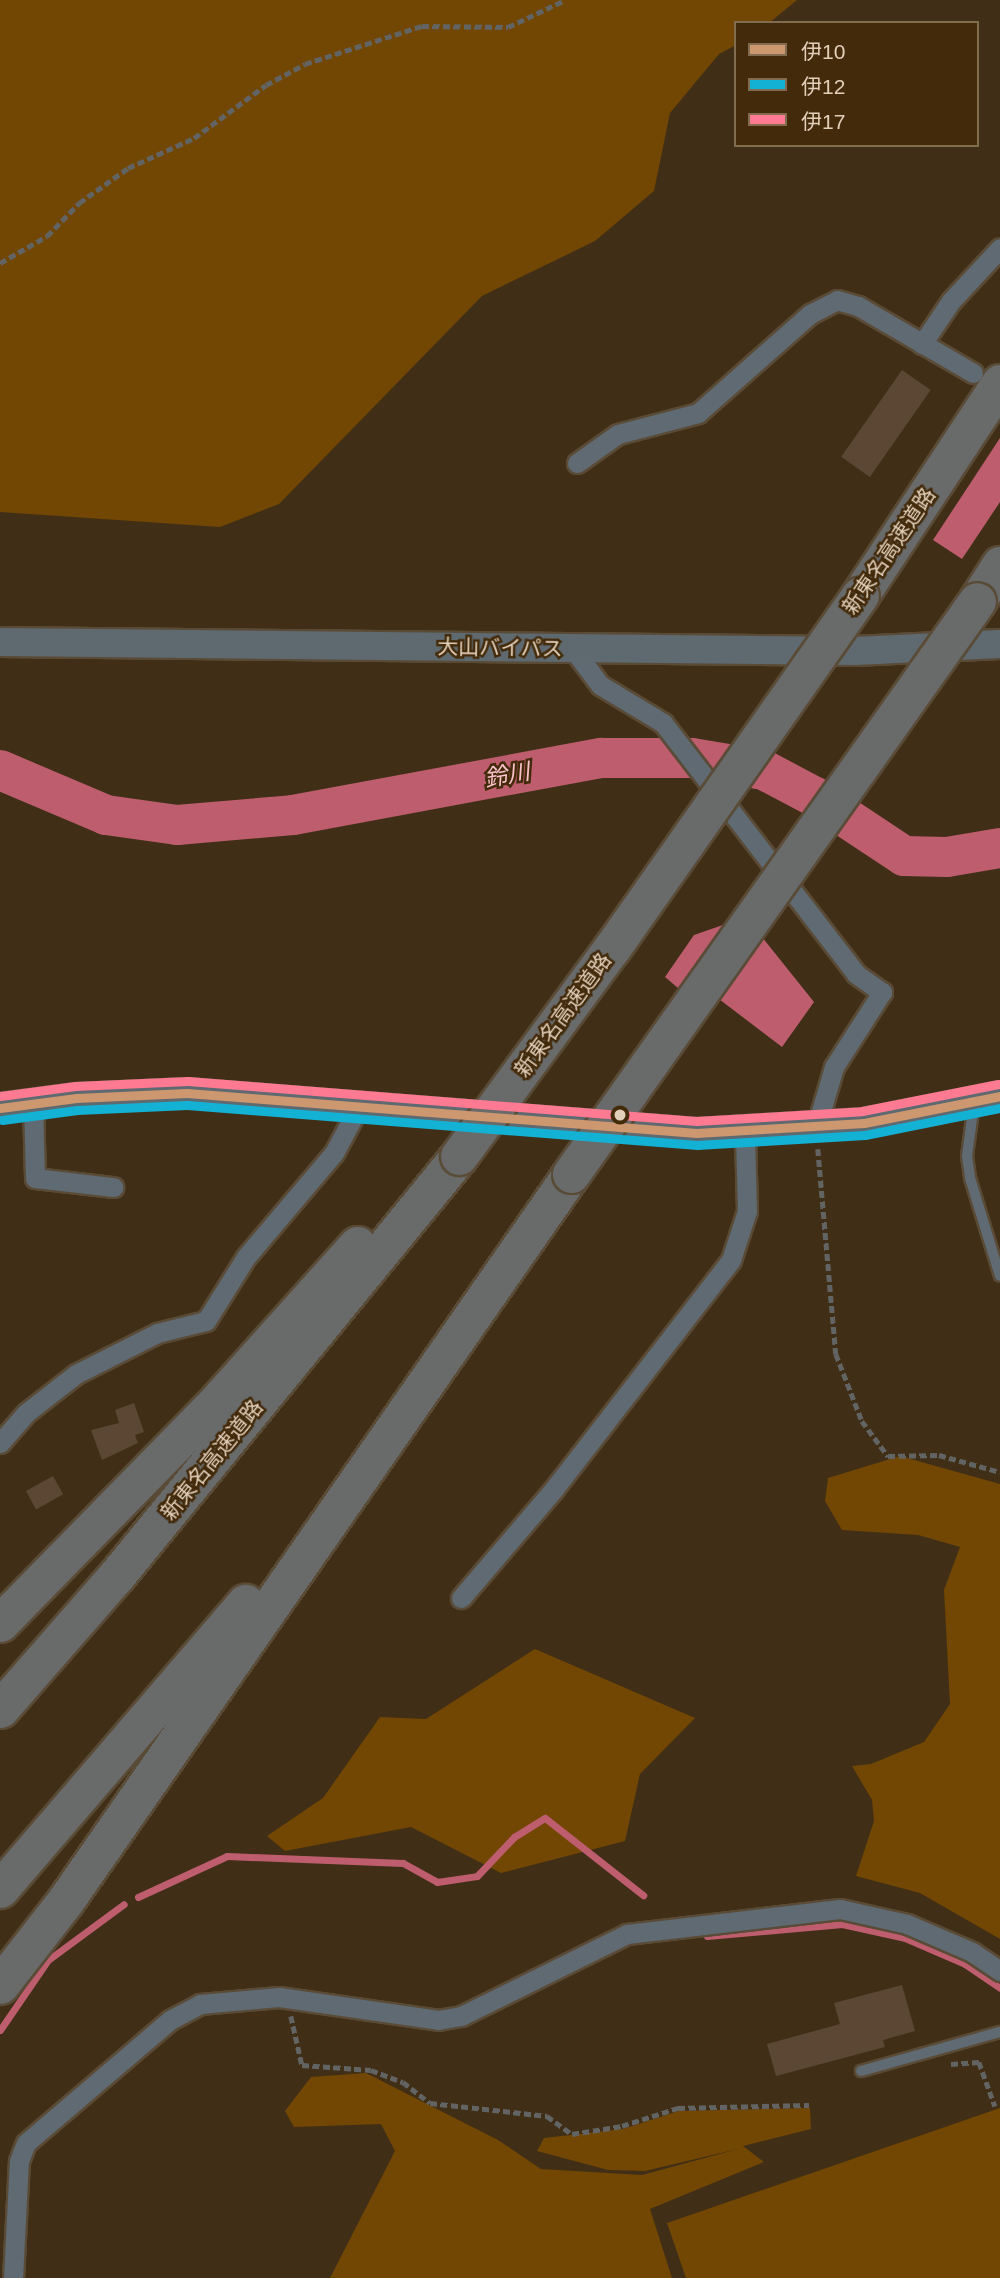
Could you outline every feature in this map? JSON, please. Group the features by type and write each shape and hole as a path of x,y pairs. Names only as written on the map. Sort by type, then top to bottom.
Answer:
{"highway":[{"name":"新東名高速道路","path":"0,1709 142,1544 612,948 860,595 987,378"},
{"path":"0,1984 66,1900 216,1662 571,1174 1000,565"},
{"path":"0,1623 219,1399 448,1154"},
{"path":"0,1889 216,1662"}],"main road":[{"name":"大山バイパス","path":"0,642 855,651 1000,644"},
{"path":"0,1108 33,1102 187,1093 643,1132 745,1132 816,1128 987,1099"}],"street":[{"path":"922,344 951,301 1000,248"},
{"path":"577,463 618,434 698,413 810,314 836,300 858,306 987,378"},
{"path":"573,649 600,685 648,711 676,739 856,974 882,992 834,1067 816,1128"},
{"path":"33,1102 35,1178 113,1187"},
{"path":"0,1443 26,1413 76,1374 157,1333 206,1321 246,1257 334,1153 358,1108"},
{"path":"461,1598 554,1489 731,1260 747,1211 745,1132"},
{"path":"13,2278 19,2161 38,2129 183,2011 200,2004 287,1998 438,2020 461,2016 627,1934 840,1909 907,1924 972,1952 1000,1971"}],"lane":[{"path":"987,1099 967,1156 970,1178 1000,1276"},
{"path":"861,2071 1000,2032"}],"path":[{"path":"0,262 47,236 79,203 128,168 194,138 265,85 305,64 422,26 508,27 565,0"},
{"path":"816,1128 836,1354 862,1421 888,1456 939,1455 1000,1472"},
{"path":"287,1998 302,2065 371,2070 403,2082 430,2103 547,2116 572,2134 622,2126 678,2108 808,2105"},
{"path":"951,2064 979,2062 995,2106"}],"shaded area":[{"path":"0,0 797,0 771,21 734,21 734,46 719,54 670,113 654,191 595,241 482,296 279,504 220,527 0,512"},
{"path":"1000,438 1000,502 962,559 933,540"},
{"path":"746,917 814,1002 782,1047 715,996 704,1010 665,977 694,935"},
{"path":"900,1456 1000,1484 1000,1939 920,1893 856,1876 874,1821 872,1800 852,1766 871,1764 924,1742 950,1704 944,1590 960,1547 918,1535 842,1530 825,1501 828,1478"},
{"path":"535,1649 695,1718 640,1774 625,1841 501,1873 411,1827 285,1851 267,1836 323,1798 380,1717 426,1719"},
{"path":"366,2073 498,2140 541,2169 642,2175 738,2149 645,2171 608,2170 537,2151 544,2138 623,2129 679,2111 810,2108 811,2129 743,2146 764,2162 650,2209 672,2278 330,2278 395,2151 381,2124 294,2127 285,2111 311,2077"},
{"path":"1000,2108 1000,2278 686,2278 667,2223"}],"building":[{"path":"902,370 931,390 870,477 841,457"},
{"path":"134,1403 144,1432 135,1435 138,1443 102,1460 91,1430 119,1423 115,1410"},
{"path":"53,1476 63,1494 36,1509 26,1491"},
{"path":"902,1985 915,2031 883,2040 885,2047 776,2076 767,2044 840,2024 834,2003"}],"waterway":[{"name":"鈴川","path":"0,770 106,815 177,825 293,815 602,758 692,758 764,770 815,797 904,856 947,857 1000,848"},
{"path":"138,1897 227,1856 403,1863 437,1882 477,1876 514,1837 545,1818 643,1895"},
{"path":"0,2030 48,1960 124,1904"},
{"path":"707,1936 842,1924 905,1938 965,1964 1000,1988"}],"transit line":[{"name":"伊17","path":"0,1096 75,1086 188,1081 696,1121 862,1111 998,1084"},
{"name":"伊10","path":"0,1108 76,1098 187,1093 696,1133 864,1123 1000,1096"},
{"name":"伊12","path":"2,1120 77,1110 187,1105 697,1145 865,1135 1000,1108"}]}
